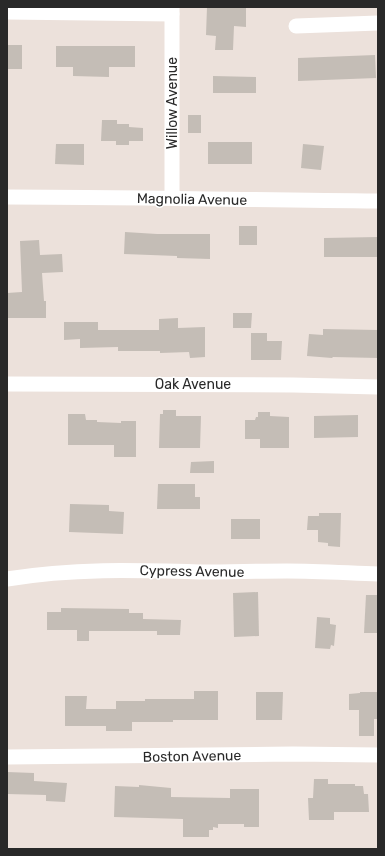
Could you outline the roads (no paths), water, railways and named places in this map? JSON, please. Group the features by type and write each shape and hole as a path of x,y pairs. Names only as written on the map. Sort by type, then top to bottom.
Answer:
{"street":[{"path":"7,12 172,11"},
{"name":"Willow Avenue","path":"172,11 172,198"},
{"path":"296,26 378,23"},
{"name":"Magnolia Avenue","path":"7,197 378,201"},
{"name":"Oak Avenue","path":"7,384 285,384 378,387"},
{"name":"Cypress Avenue","path":"7,579 68,571 104,570 229,572 286,571 378,574"},
{"name":"Boston Avenue","path":"7,757 294,754 378,755"}]}
